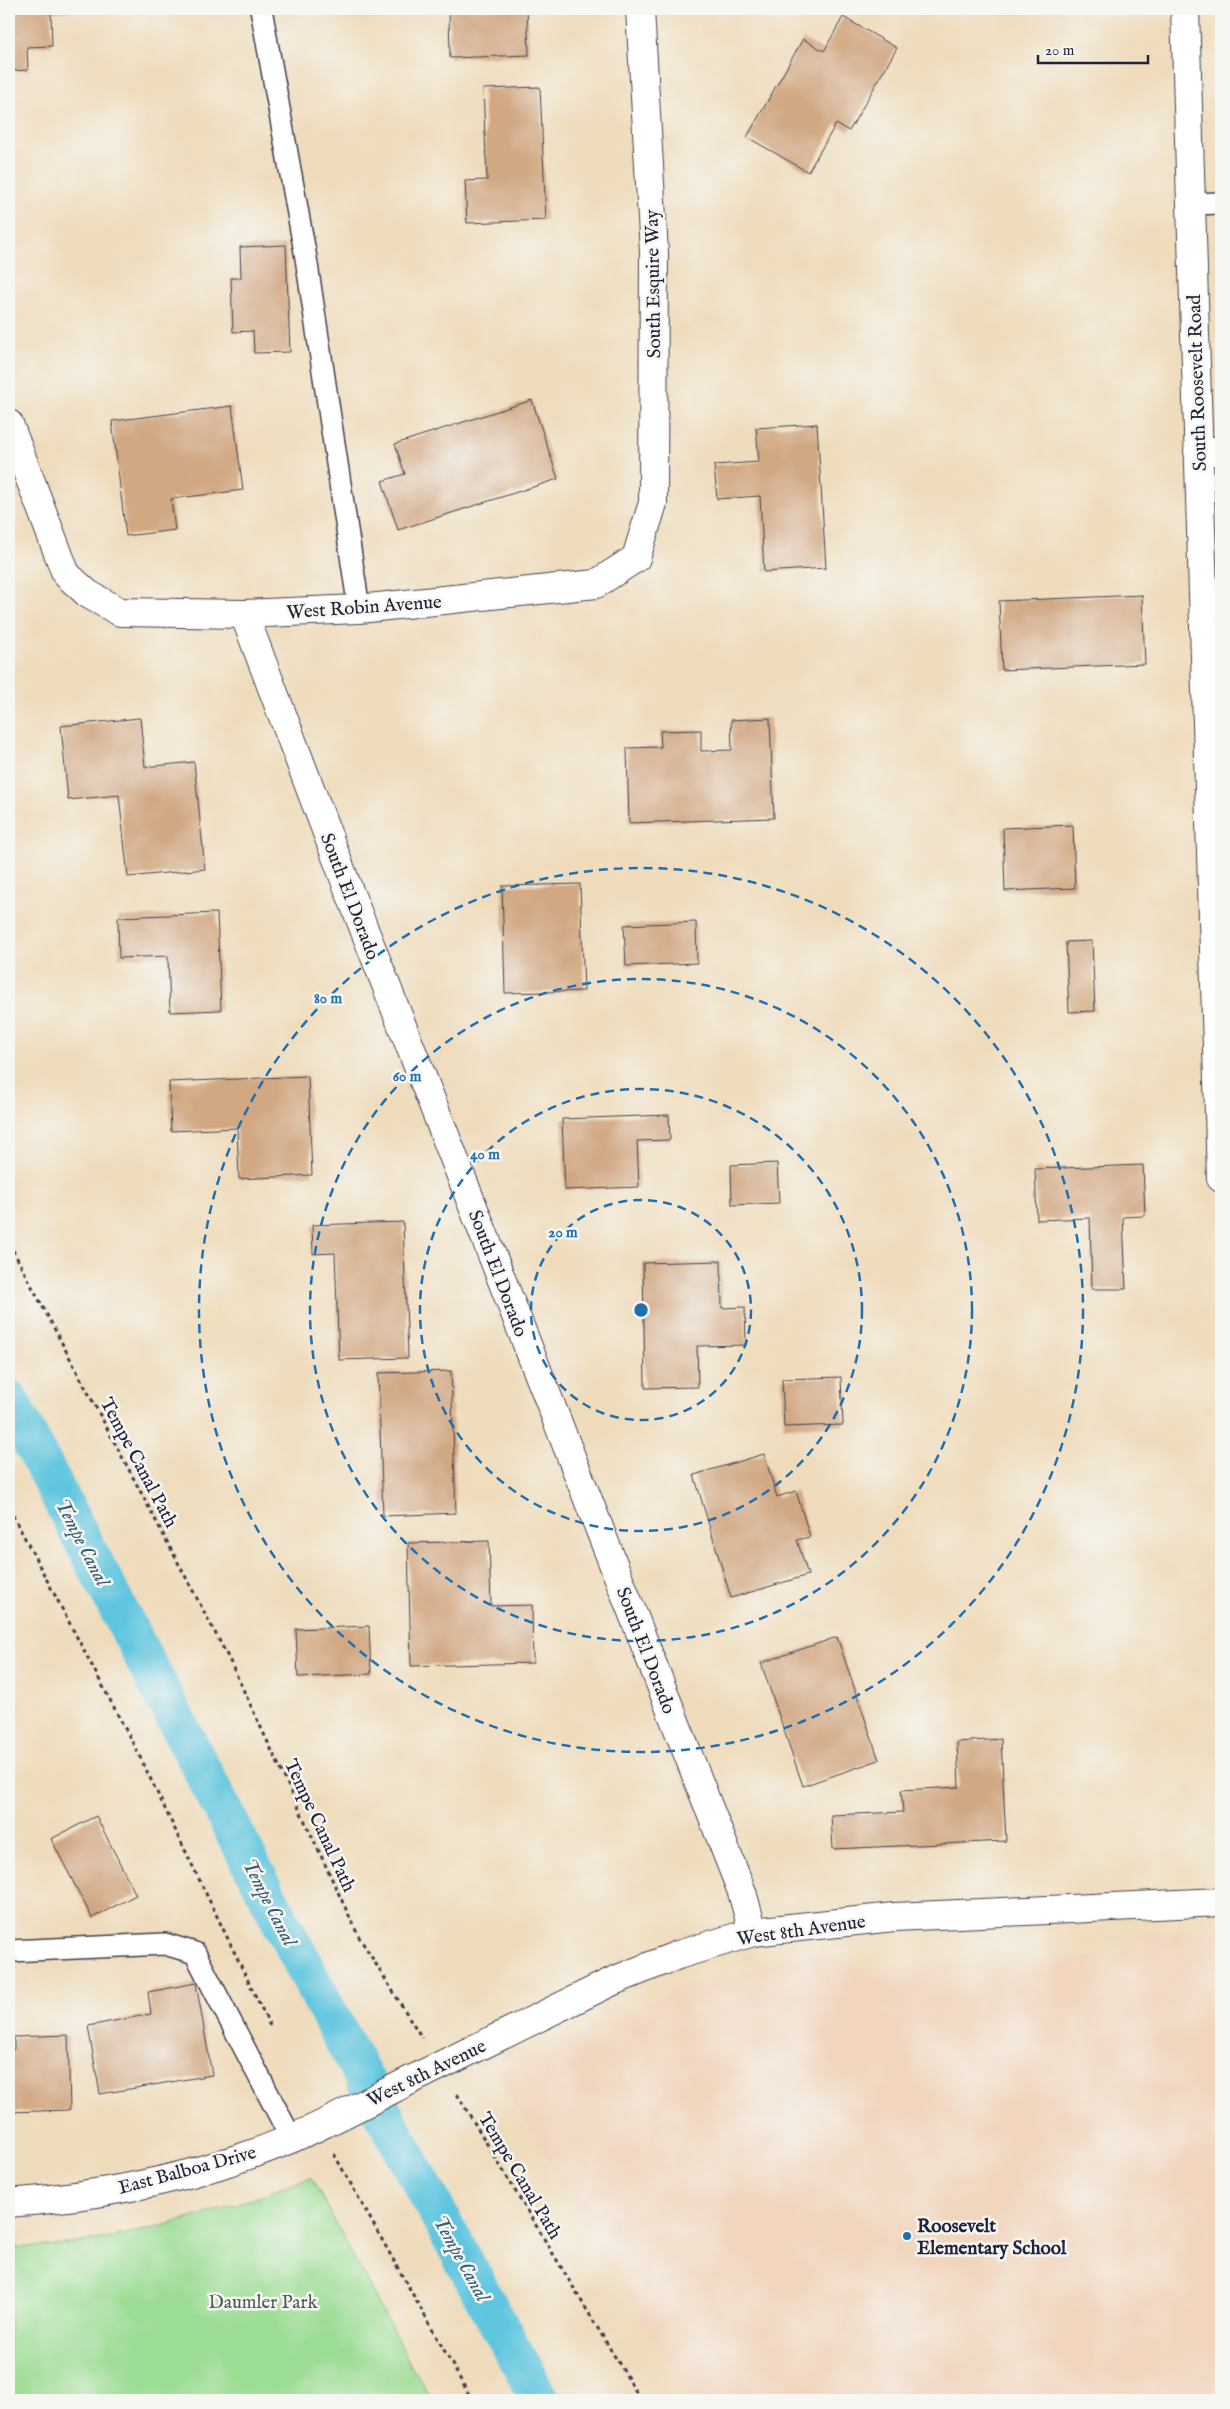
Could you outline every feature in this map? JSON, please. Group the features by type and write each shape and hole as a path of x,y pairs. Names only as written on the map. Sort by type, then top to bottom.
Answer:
{"street":[{"name":"South Esquire Way","path":"636,558 653,503 654,253 640,9"},
{"name":"South Roosevelt Road","path":"1185,9 1192,204 1210,451 1221,1178"},
{"name":"West Robin Avenue","path":"9,424 66,574 88,594 120,612 244,614 359,609 596,584 636,558"},
{"name":"South El Dorado","path":"244,614 346,883 742,1892 753,1932"},
{"name":"West 8th Avenue","path":"324,2122 613,1981 678,1955 753,1932 894,1917 1221,1902"},
{"name":"East Balboa Drive","path":"9,2203 150,2183 244,2157 324,2122"}],"lane":[{"path":"261,9 306,258 359,609"},
{"path":"1192,204 1221,203"},
{"path":"9,1951 165,1944 195,1953 291,2138"}],"path":[{"name":"Tempe Canal Path","path":"9,1243 228,1657 359,1937 431,2070 641,2400"},
{"path":"9,1508 139,1755 275,2037"},
{"path":"324,2122 472,2400"}],"shaded area":[{"name":"Roosevelt Elementary School","path":"1221,1930 1221,2400 688,2400 496,2071 681,1988 818,1951 860,1968 1113,1957 1148,1933"}],"green space":[{"name":"Daumler Park","path":"311,2177 414,2370 433,2400 9,2400 9,2248 49,2246 88,2241 163,2226 237,2204"}],"building":[{"path":"9,9 72,9 72,11 51,12 52,46 27,47 28,70 9,71"},
{"path":"449,9 527,9 529,55 450,58"},
{"path":"843,17 897,48 849,131 836,124 808,172 747,137 803,39 824,51"},
{"path":"540,87 546,220 467,223 465,181 487,180 483,89"},
{"path":"286,245 290,352 254,353 253,331 233,332 231,278 241,278 240,247"},
{"path":"532,400 558,479 398,530 382,481 405,474 395,444"},
{"path":"232,406 243,490 171,499 175,530 126,536 112,421"},
{"path":"817,424 826,568 764,572 760,496 717,499 714,465 759,462 756,428"},
{"path":"1142,595 1145,664 1002,670 999,601"},
{"path":"140,718 145,767 194,762 205,869 128,877 119,795 68,800 61,726"},
{"path":"770,718 774,818 629,823 627,748 661,747 660,731 701,730 701,751 732,750 731,720"},
{"path":"1073,825 1075,888 1005,891 1003,828"},
{"path":"580,884 584,991 505,993 502,886"},
{"path":"217,913 221,1010 170,1012 168,956 119,958 118,917"},
{"path":"696,922 697,963 626,966 624,925"},
{"path":"1092,941 1095,1011 1069,1012 1066,942"},
{"path":"308,1076 312,1175 239,1179 237,1128 171,1131 169,1082"},
{"path":"669,1115 670,1140 637,1141 639,1187 565,1190 562,1119"},
{"path":"777,1163 779,1203 732,1205 731,1165"},
{"path":"1143,1165 1145,1216 1123,1217 1126,1289 1092,1289 1090,1218 1037,1220 1035,1169"},
{"path":"403,1222 408,1358 339,1360 335,1253 313,1254 312,1225"},
{"path":"721,1261 722,1308 745,1307 746,1345 697,1346 698,1387 645,1388 643,1263"},
{"path":"451,1371 456,1513 383,1516 378,1373"},
{"path":"841,1377 843,1425 784,1427 782,1379"},
{"path":"764,1454 777,1497 796,1491 810,1537 797,1540 808,1575 731,1598 694,1475"},
{"path":"489,1541 491,1606 532,1605 533,1663 411,1666 408,1543"},
{"path":"369,1626 371,1674 298,1677 296,1629"},
{"path":"837,1637 879,1760 803,1786 761,1663"},
{"path":"1001,1739 1006,1841 833,1849 831,1815 903,1812 901,1790 959,1787 957,1742"},
{"path":"96,1816 136,1895 92,1918 51,1839"},
{"path":"196,1983 212,2075 100,2094 88,2026 151,2014 148,1992"},
{"path":"68,2035 70,2110 9,2112 9,2049 14,2049 14,2037"}],"waterway":[{"name":"Tempe Canal","path":"9,1399 329,2014 540,2400"}],"place":[{"name":"Roosevelt Elementary School","path":"907,2236"}]}
